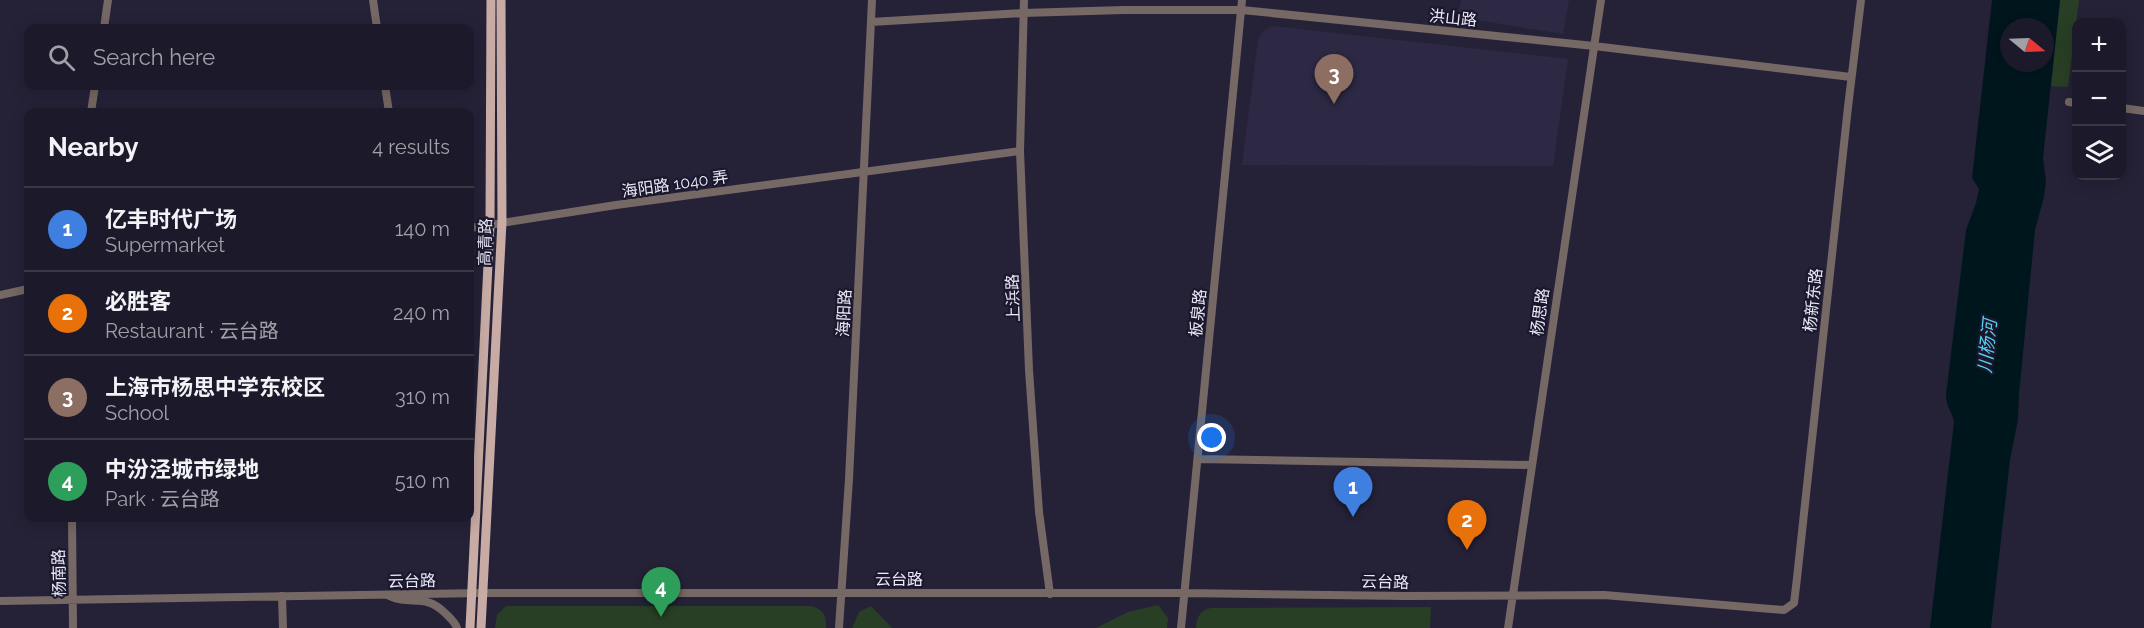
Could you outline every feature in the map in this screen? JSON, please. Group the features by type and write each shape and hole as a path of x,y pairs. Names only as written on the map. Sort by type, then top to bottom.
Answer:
{"main road":[{"name":"高青路","path":"470,628 489,224 491,0"},
{"name":"高青路","path":"481,628 502,222 501,0"}],"street":[{"path":"105,24 108,0"},
{"path":"373,0 376,24"},
{"name":"海阳路","path":"839,628 865,172 872,0"},
{"name":"上浜路","path":"1024,0 1020,151 1035,457 1039,512 1050,594"},
{"name":"板泉路","path":"1181,628 1242,0"},
{"name":"杨思路","path":"1508,628 1601,0"},
{"name":"杨新东路","path":"1794,603 1861,0"},
{"name":"洪山路","path":"871,22 1023,13 1242,10 1594,46 1851,77"},
{"path":"92,108 94,90"},
{"path":"386,90 388,108"},
{"path":"2126,109 2144,111"},
{"name":"海阳路 1040 弄","path":"489,224 1020,151"},
{"path":"474,227 489,224"},
{"path":"0,295 24,290"},
{"path":"1198,459 1532,465"},
{"name":"杨南路","path":"72,522 73,628"},
{"name":"云台路","path":"0,601 472,593 841,592 1632,596 1779,610 1790,608 1794,603"},
{"path":"386,595 397,600 427,601 436,604 456,624 457,628"},
{"path":"282,596 283,627"}],"shaded area":[{"path":"1461,0 1569,0 1563,34 1458,17"},
{"path":"1273,26 1568,59 1553,166 1242,165 1258,40 1263,31"}],"green space":[{"path":"2060,0 2079,0 2077,18 2072,18 2072,55 2068,87 2051,86"},
{"path":"1158,605 1168,618 1167,628 1096,628 1128,612"},
{"path":"506,606 811,606 819,609 823,614 826,628 495,628 497,615"},
{"path":"871,606 892,628 852,628 859,612"},
{"path":"1431,607 1430,628 1196,628 1200,615 1204,610 1211,608"}],"water":[{"name":"川杨河","path":"1992,0 2060,0 2054,56 2054,18 2000,18 2000,72 2052,72 2043,158 2046,181 2035,230 2018,419 2010,460 1991,628 1930,628 1954,422 1946,395 1966,230 1979,189 1972,178"}],"place":[{"name":"上海市杨思中学东校区","path":"1334,104"},
{"name":"亿丰时代广场","path":"1353,517"},
{"name":"必胜客","path":"1467,550"},
{"name":"中汾泾城市绿地","path":"661,617"}]}
